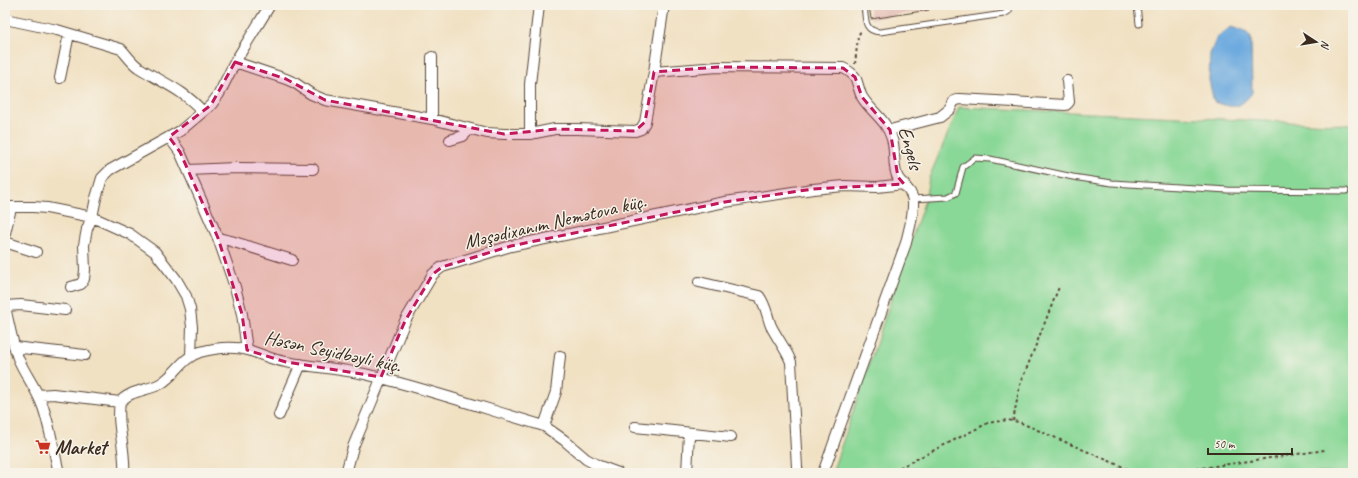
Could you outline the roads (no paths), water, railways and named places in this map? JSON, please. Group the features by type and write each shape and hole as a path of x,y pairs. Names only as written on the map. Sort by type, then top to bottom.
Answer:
{"street":[{"path":"71,287 80,284 84,278 84,245 87,229 92,217 102,178 110,170 180,131 211,105 219,94 235,62 270,5"},
{"path":"530,134 530,84 539,5"},
{"path":"235,62 286,79 295,83 311,94 325,100 432,119 488,133 530,134 555,129 635,132 641,129 645,122 664,5"},
{"path":"5,19 69,34 121,49 132,63 181,92 193,101 202,111"},
{"path":"60,78 69,34"},
{"path":"432,57 432,119"},
{"name":"Engels","path":"654,72 718,67 843,68 848,70 855,77 862,97 884,121 890,130 898,177 909,190 913,198 913,209 906,243 823,473"},
{"path":"890,130 940,117 950,109 954,101 960,99 1066,105 1069,102 1067,81"},
{"path":"450,140 463,136 470,129"},
{"path":"169,138 180,152 218,238 235,287 242,314 247,350"},
{"path":"188,170 236,168 313,170"},
{"name":"Məşədixanım Nemətova küç.","path":"346,473 353,447 405,322 414,304 433,274 442,267 511,246 725,202 814,189 844,186 877,187 904,184"},
{"path":"5,233 8,208 33,207 47,208 92,217 130,234 155,252 176,279 186,296 190,309 192,327 190,356"},
{"path":"218,238 292,260"},
{"path":"5,242 36,252"},
{"path":"699,282 759,296 762,300 771,325 787,353 790,362 796,467 798,473"},
{"path":"59,473 44,408 34,385 27,376 14,346 7,321 5,306 21,305 65,310"},
{"path":"14,346 85,355"},
{"name":"Həsən Seyidbəyli küç.","path":"120,402 125,396 160,384 190,356 212,350 228,348 247,350 271,359 381,377 544,426 564,440 586,459 599,466 618,473"},
{"path":"544,426 556,392 560,356"},
{"path":"280,415 301,364"},
{"path":"38,395 53,394 120,402 118,412 125,461 124,473"},
{"path":"635,428 731,437"},
{"path":"687,473 689,433"}],"lane":[{"path":"864,5 867,25 873,32 1004,14 1009,11 1010,5"},
{"path":"1137,5 1139,24"},
{"path":"913,198 948,197 956,193 963,166 975,158 990,159 1073,177 1112,183 1228,190 1346,191"}],"water":[{"path":"1231,27 1246,32 1251,38 1252,93 1239,105 1226,106 1214,102 1209,80 1210,54 1217,37"}],"place":[{"name":"Market","path":"43,447"}]}
